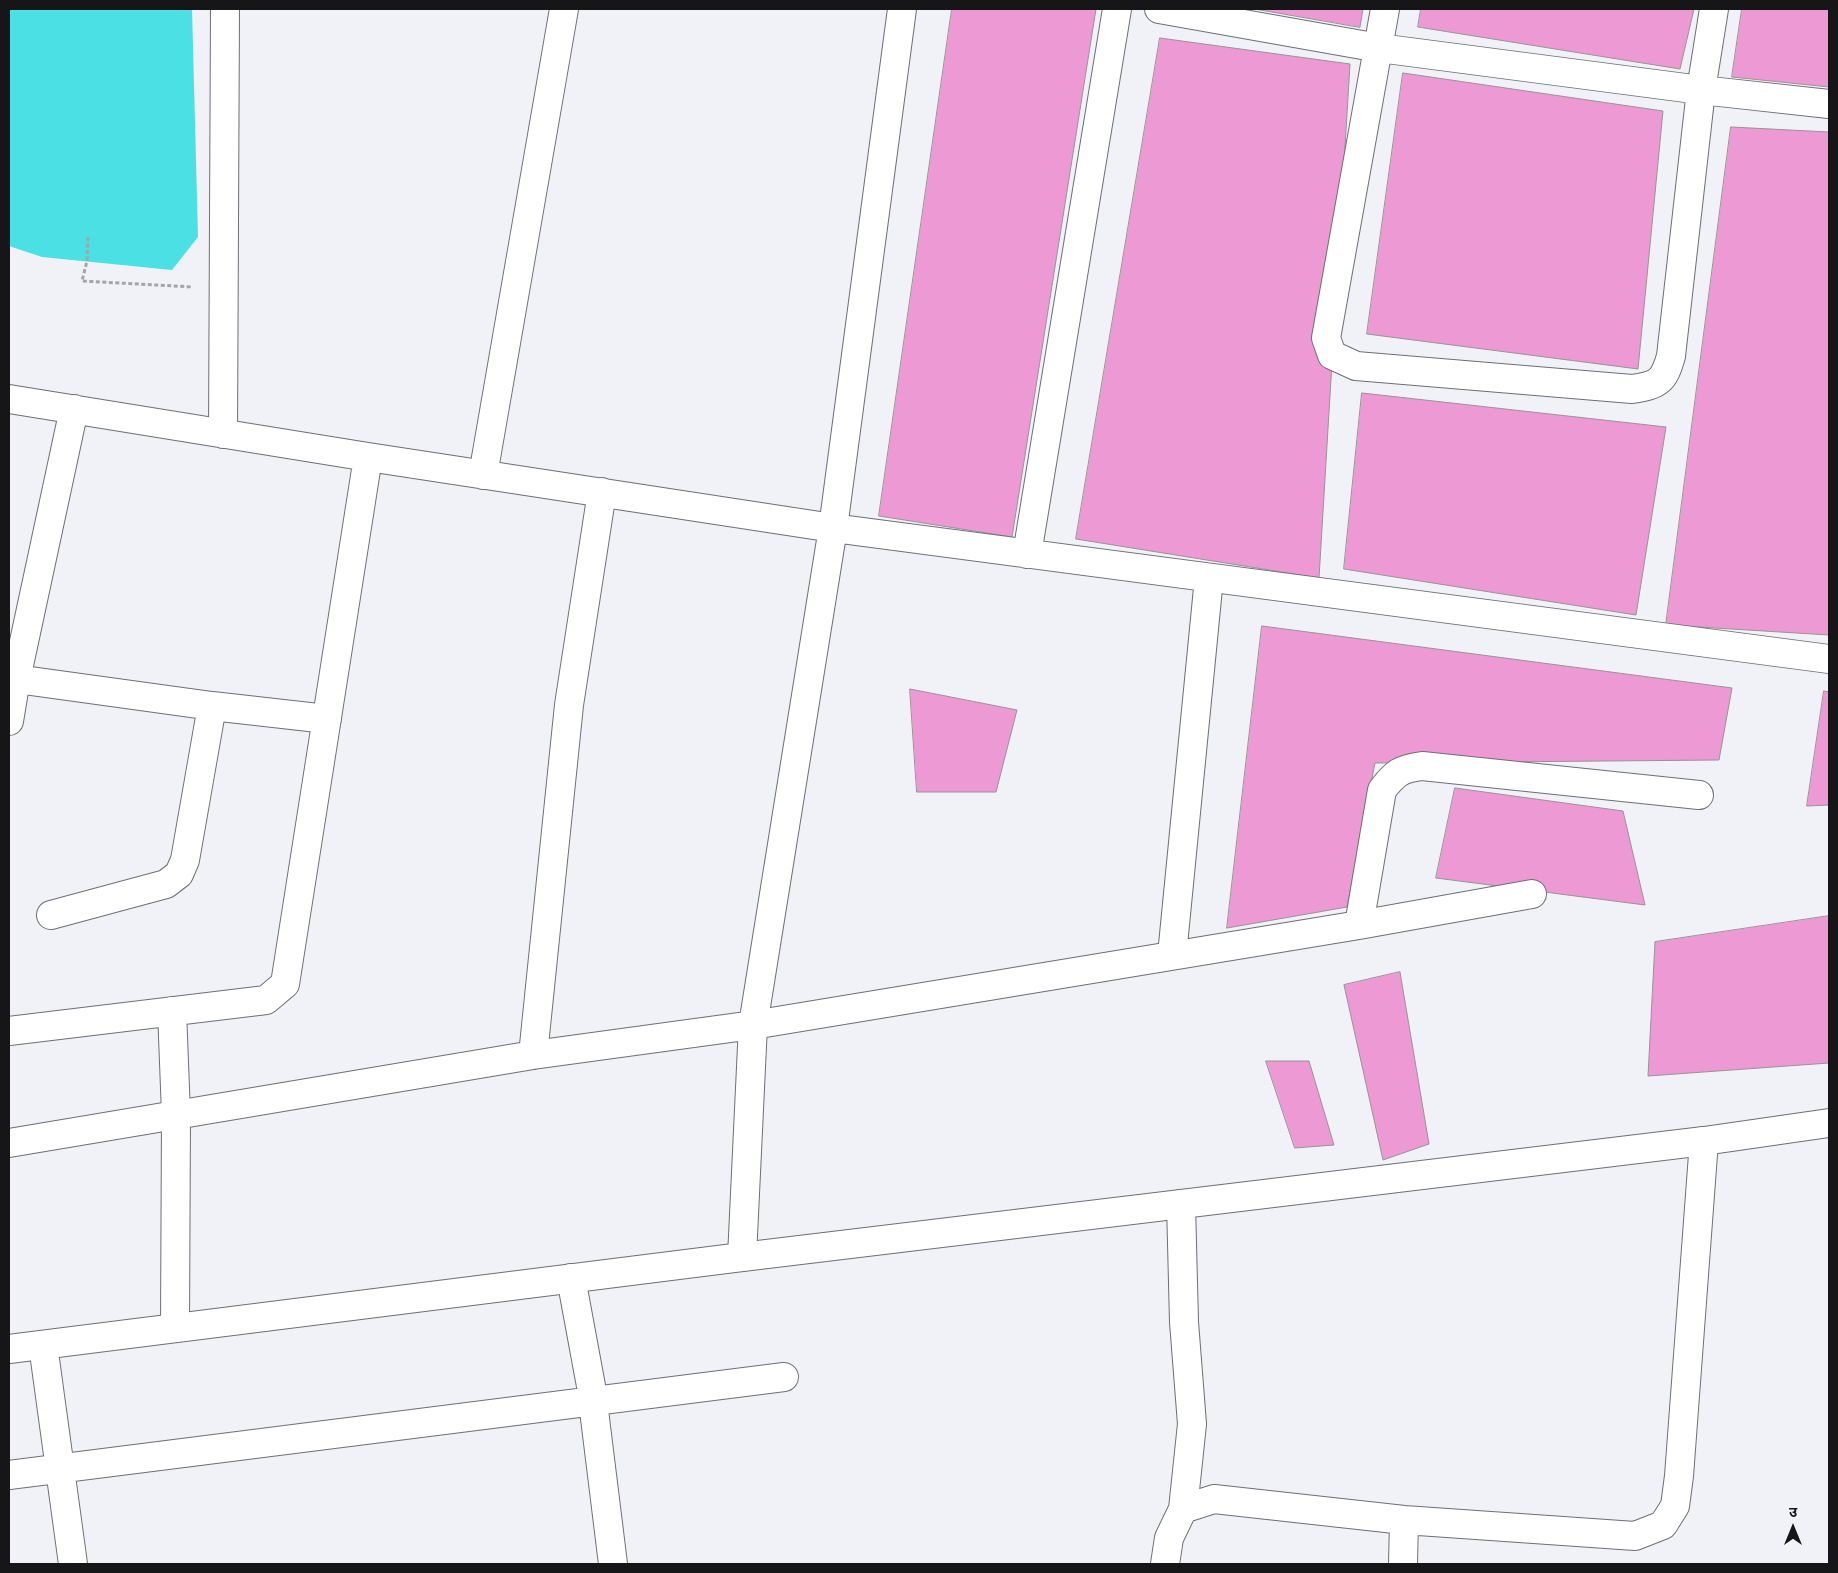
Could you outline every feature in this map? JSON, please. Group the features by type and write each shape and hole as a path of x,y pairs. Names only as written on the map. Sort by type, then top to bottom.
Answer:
{"street":[{"path":"223,434 225,9"},
{"path":"483,475 564,9"},
{"path":"742,1257 753,1025 833,528 902,9"},
{"path":"1028,554 1118,9"},
{"path":"1159,9 1379,48 1701,90 1829,104"},
{"path":"1385,9 1326,338 1332,355 1356,366 1632,388 1650,386 1666,375 1671,356 1701,90 1714,9"},
{"path":"9,399 368,457 833,528 1829,659"},
{"path":"9,722 12,678 74,409"},
{"path":"9,1031 266,1000 285,984 368,457"},
{"path":"533,1055 569,705 602,492"},
{"path":"1172,955 1209,578"},
{"path":"12,678 212,706 327,719"},
{"path":"51,916 166,884 179,874 185,860 212,706"},
{"path":"1358,925 1382,790 1392,777 1406,768 1422,766 1699,795"},
{"path":"9,1142 533,1055 753,1025 1358,925 1532,894"},
{"path":"172,1011 176,1114 175,1328"},
{"path":"9,1349 742,1257 1704,1141 1829,1124"},
{"path":"1183,1509 1214,1499 1404,1520 1635,1536 1663,1525 1675,1506 1679,1476 1704,1141"},
{"path":"1166,1564 1169,1538 1183,1509 1192,1424 1184,1322 1181,1204"},
{"path":"571,1278 592,1401 613,1564"},
{"path":"44,1345 74,1564"},
{"path":"9,1475 784,1377"},
{"path":"1402,1564 1404,1520"}],"path":[{"path":"88,237 82,281 224,288"}],"water":[{"path":"9,9 192,9 198,237 172,270 42,257 9,246"}],"building":[{"path":"952,9 1096,9 1012,537 879,516"},
{"path":"1255,9 1363,9 1360,27"},
{"path":"1421,9 1694,9 1680,69 1418,27"},
{"path":"1742,9 1829,9 1829,87 1732,77"},
{"path":"1160,38 1350,64 1319,578 1076,539"},
{"path":"1403,73 1663,111 1638,369 1367,334"},
{"path":"1731,127 1829,132 1829,635 1666,625"},
{"path":"1362,393 1666,427 1636,615 1344,569"},
{"path":"1262,626 1732,688 1719,760 1375,763 1347,907 1227,928"},
{"path":"910,689 1017,710 996,792 917,792"},
{"path":"1824,691 1829,692 1829,805 1807,806"},
{"path":"1455,788 1623,811 1645,905 1436,878"},
{"path":"1829,916 1829,1063 1648,1076 1655,942"},
{"path":"1400,972 1429,1144 1383,1160 1344,985"},
{"path":"1266,1061 1309,1061 1334,1145 1295,1148"}]}
